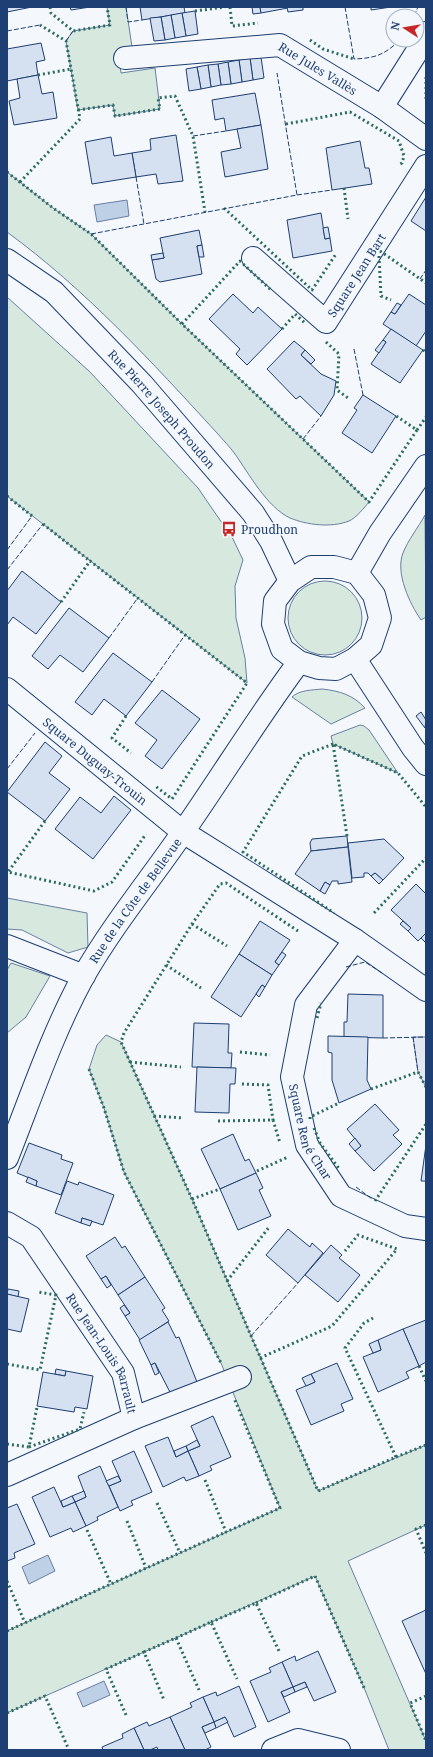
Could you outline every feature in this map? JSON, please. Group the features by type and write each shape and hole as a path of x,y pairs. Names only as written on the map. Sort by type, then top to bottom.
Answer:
{"street":[{"path":"382,107 418,50 426,33"},
{"name":"Rue Jules Vallès","path":"124,58 280,45 382,107 426,138"},
{"name":"Square Jean Bart","path":"253,258 326,322 426,166"},
{"name":"Rue Pierre Joseph Proudon","path":"7,260 54,292 142,384 253,514 271,540 290,581"},
{"path":"357,573 380,533 426,466"},
{"path":"311,567 334,567 357,573 374,596 380,618 371,645 356,659 336,669 319,668 299,662 282,649 273,624 275,601 290,581 311,567"},
{"path":"356,659 413,748 426,764"},
{"name":"Rue de la Côte de Bellevue","path":"7,1158 59,1024 84,976 120,920 183,832 273,697 299,662"},
{"name":"Square Duguay-Trouin","path":"7,689 183,832"},
{"path":"183,832 355,940 426,990"},
{"name":"Square René Char","path":"355,940 306,1005 292,1077 307,1145 341,1196 405,1226 426,1229"},
{"path":"7,946 84,976"},
{"name":"Rue Jean-Louis Barrault","path":"7,1223 31,1237 123,1373 134,1418 7,1475"},
{"path":"134,1418 240,1377"},
{"path":"273,1750 298,1740 340,1750"}],"shaded area":[{"path":"107,7 126,7 132,47 118,49 121,73 155,68 160,109 115,116 113,105 78,110 66,41 73,31 110,25"},
{"path":"7,172 53,208 91,234 182,324 369,502 360,513 349,521 319,525 290,518 274,506 259,489 229,446 143,353 64,277 7,232"},
{"path":"7,297 90,372 198,488 233,539 243,560 235,586 236,618 245,658 247,683 7,496"},
{"path":"425,515 426,617 421,620 408,597 402,579 401,561 408,543"},
{"path":"325,581 339,584 351,592 359,604 362,618 359,632 351,644 339,652 325,655 311,652 299,644 291,632 288,618 291,604 299,592 311,584"},
{"path":"322,689 346,694 365,708 331,724 292,697 302,692"},
{"path":"360,725 369,730 398,773 333,744 331,736"},
{"path":"7,898 87,913 88,947 68,953 22,930 7,929"},
{"path":"11,963 50,976 26,1017 7,1033 7,970"},
{"path":"106,1035 121,1042 192,1199 318,1491 426,1445 426,1525 348,1561 426,1741 426,1750 389,1750 365,1690 315,1576 7,1713 7,1631 280,1508 221,1363 124,1172 104,1108 89,1069 97,1045"},
{"path":"413,1037 426,1037 426,1087 418,1072"}],"water":[{"path":"127,200 129,216 97,222 94,205"},
{"path":"48,1555 55,1571 29,1584 22,1567"},
{"path":"104,1681 110,1695 83,1707 77,1693"}],"building":[{"path":"7,7 32,7 7,12"},
{"path":"70,7 90,7 71,10"},
{"path":"140,7 184,7 185,13 142,20"},
{"path":"252,7 260,7 261,13 253,14"},
{"path":"260,7 287,7 288,8 261,13"},
{"path":"287,7 303,7 303,10 288,12"},
{"path":"371,7 391,7 371,10"},
{"path":"195,11 198,34 186,36 182,13"},
{"path":"182,13 186,36 175,38 171,15"},
{"path":"171,15 175,38 165,40 161,17"},
{"path":"161,17 165,40 154,41 150,18"},
{"path":"41,43 45,60 36,62 38,75 7,81 7,49"},
{"path":"261,57 264,78 253,80 250,58"},
{"path":"250,58 253,80 242,82 239,60"},
{"path":"239,60 242,82 231,84 228,62"},
{"path":"228,62 231,84 221,85 218,64"},
{"path":"218,64 221,85 211,87 208,65"},
{"path":"208,65 211,87 201,89 197,67"},
{"path":"197,67 201,89 189,91 186,69"},
{"path":"38,75 42,94 53,92 57,118 14,125 9,101 20,98 17,79"},
{"path":"255,93 261,125 226,131 224,118 215,120 212,100"},
{"path":"261,125 268,169 225,177 221,152 241,148 237,129"},
{"path":"176,135 183,181 158,184 156,174 136,177 132,153 151,150 150,139"},
{"path":"111,137 114,156 132,153 136,177 92,184 85,142"},
{"path":"360,141 365,168 369,168 372,184 332,190 326,148"},
{"path":"426,197 426,231 411,221"},
{"path":"321,213 325,239 330,238 332,251 293,258 287,220"},
{"path":"328,227 330,238 325,239 323,228"},
{"path":"199,230 202,245 197,246 202,274 160,282 156,279 152,260 164,258 160,238"},
{"path":"202,245 204,257 199,257 197,246"},
{"path":"163,253 164,258 152,260 151,255"},
{"path":"233,294 253,313 258,307 282,329 247,365 236,354 240,349 209,319"},
{"path":"409,294 426,305 426,331 416,346 383,324 391,312 395,314"},
{"path":"397,303 401,305 395,314 391,312"},
{"path":"391,329 423,350 400,383 371,364 386,342 383,340"},
{"path":"383,340 386,342 379,353 375,350"},
{"path":"294,341 305,350 301,355 321,374 336,381 334,395 321,416 300,396 296,399 267,369"},
{"path":"305,350 315,360 311,364 301,355"},
{"path":"363,395 396,416 372,453 342,433 357,410 354,408"},
{"path":"22,571 61,602 36,634 13,617 7,625 7,591"},
{"path":"69,608 109,638 83,672 60,655 48,669 32,656"},
{"path":"113,653 152,682 126,716 104,699 92,715 75,702"},
{"path":"162,690 200,719 162,769 145,756 157,740 135,723"},
{"path":"421,712 426,720 425,728 416,716"},
{"path":"45,742 62,756 49,773 70,789 45,821 7,792"},
{"path":"114,796 131,810 93,859 55,829 80,797 101,813"},
{"path":"347,836 348,847 311,851 310,843 312,839"},
{"path":"384,839 404,858 383,880 375,873 371,876 368,873 364,873 364,877 352,878 348,843"},
{"path":"348,847 352,882 338,884 338,881 332,881 330,885 325,882 320,891 295,874 311,851"},
{"path":"375,873 383,880 379,884 371,876"},
{"path":"325,882 330,885 325,894 320,891"},
{"path":"416,884 426,894 426,933 418,941 408,931 411,928 391,910"},
{"path":"260,921 290,940 275,962 279,965 272,975 239,954"},
{"path":"403,921 411,928 408,931 400,924"},
{"path":"426,933 426,943 421,938"},
{"path":"282,952 286,955 279,965 275,962"},
{"path":"239,954 272,975 265,987 262,985 241,1017 211,997"},
{"path":"262,985 265,987 259,997 256,994"},
{"path":"348,994 383,995 383,1038 344,1037 344,1022 347,1022"},
{"path":"194,1023 229,1024 228,1053 232,1053 231,1068 192,1067"},
{"path":"328,1036 368,1037 367,1080 371,1089 339,1103 332,1080 332,1053 328,1052"},
{"path":"197,1067 236,1068 235,1084 230,1084 229,1113 195,1112"},
{"path":"375,1104 399,1130 393,1135 402,1144 374,1171 355,1151 361,1146 347,1129"},
{"path":"233,1134 245,1161 249,1159 256,1173 220,1189 201,1149"},
{"path":"355,1138 361,1146 355,1151 349,1144"},
{"path":"29,1143 62,1155 61,1159 73,1163 61,1195 36,1186 37,1181 17,1173"},
{"path":"426,1145 426,1181 421,1181"},
{"path":"256,1173 263,1188 259,1190 271,1216 238,1230 220,1189"},
{"path":"28,1177 37,1181 36,1186 26,1182"},
{"path":"67,1181 78,1185 79,1182 114,1195 103,1225 82,1218 81,1223 55,1213"},
{"path":"82,1218 92,1221 90,1226 81,1223"},
{"path":"288,1229 310,1247 312,1243 323,1253 298,1283 266,1255"},
{"path":"115,1237 122,1248 125,1246 145,1277 118,1295 106,1276 101,1279 86,1256"},
{"path":"331,1245 342,1255 339,1258 360,1275 338,1302 305,1275"},
{"path":"106,1276 111,1285 107,1288 101,1279"},
{"path":"145,1277 165,1308 162,1310 169,1321 140,1340 125,1316 130,1313 118,1295"},
{"path":"8,1289 19,1291 18,1297 7,1294"},
{"path":"7,1294 29,1299 21,1332 7,1329"},
{"path":"124,1305 130,1313 125,1316 120,1308"},
{"path":"426,1320 426,1362 419,1366 403,1329"},
{"path":"168,1322 176,1338 179,1337 199,1387 173,1398 155,1363 151,1365 139,1340"},
{"path":"403,1329 419,1366 406,1372 409,1378 378,1392 363,1357 381,1350 378,1340"},
{"path":"378,1340 381,1350 373,1353 369,1344"},
{"path":"155,1363 159,1373 155,1375 151,1365"},
{"path":"337,1363 353,1399 341,1404 344,1411 311,1425 296,1390 315,1382 311,1374"},
{"path":"56,1369 66,1371 65,1376 55,1374"},
{"path":"66,1371 93,1376 87,1409 75,1407 74,1412 37,1406 43,1372 65,1376"},
{"path":"311,1374 315,1382 306,1386 302,1378"},
{"path":"213,1416 231,1457 210,1466 212,1470 199,1476 188,1451 200,1446 191,1426"},
{"path":"168,1437 176,1457 188,1451 199,1476 186,1481 184,1477 163,1487 145,1446"},
{"path":"197,1440 200,1446 188,1451 186,1446"},
{"path":"186,1446 188,1451 176,1457 174,1451"},
{"path":"134,1451 152,1492 131,1501 133,1505 120,1511 109,1486 121,1481 112,1461"},
{"path":"100,1466 118,1507 97,1517 98,1520 86,1526 75,1502 86,1497 78,1476"},
{"path":"118,1476 121,1481 109,1486 106,1481"},
{"path":"54,1487 63,1507 75,1502 86,1526 73,1532 71,1528 50,1537 32,1497"},
{"path":"84,1491 86,1497 75,1502 72,1496"},
{"path":"72,1496 75,1502 63,1507 61,1501"},
{"path":"17,1504 35,1544 14,1553 15,1558 7,1561 7,1508"},
{"path":"426,1610 426,1674 402,1621"},
{"path":"318,1651 336,1692 314,1701 305,1682 293,1687 282,1662 295,1656 296,1661"},
{"path":"282,1662 293,1687 281,1692 290,1712 268,1722 250,1681 271,1672 269,1668"},
{"path":"305,1682 307,1687 295,1692 293,1687"},
{"path":"239,1686 256,1727 234,1737 225,1717 214,1722 203,1697 216,1692 217,1696"},
{"path":"293,1687 295,1692 284,1697 281,1692"},
{"path":"203,1697 214,1722 202,1727 211,1747 205,1750 185,1750 170,1717 192,1707 190,1703"},
{"path":"170,1717 185,1750 158,1750 157,1747 150,1750 144,1750 134,1728 147,1722 149,1726"},
{"path":"225,1717 228,1722 216,1728 214,1722"},
{"path":"214,1722 216,1728 205,1733 202,1727"},
{"path":"134,1728 144,1750 103,1750 102,1747 123,1738 122,1734"}],"hedge":[{"path":"50,7 51,13 73,31 110,25 107,7"},
{"path":"195,11 225,7"},
{"path":"230,7 232,26 258,23"},
{"path":"20,182 80,119 66,41 40,25"},
{"path":"310,40 323,49 354,59"},
{"path":"38,75 71,69"},
{"path":"426,77 426,100"},
{"path":"78,110 113,105 115,116 160,109 158,98 175,96 193,136 205,212"},
{"path":"286,124 350,112 399,141 404,156 402,163 398,165"},
{"path":"7,172 53,208 91,234 182,324 369,502 417,430 396,416"},
{"path":"344,188 348,219"},
{"path":"224,208 312,290 336,254"},
{"path":"380,251 426,283"},
{"path":"379,256 381,296 391,300"},
{"path":"182,324 240,261 271,290"},
{"path":"282,329 295,314 305,323"},
{"path":"326,342 339,354 337,390 348,398"},
{"path":"417,430 426,417"},
{"path":"7,496 32,516"},
{"path":"43,524 90,561"},
{"path":"61,602 90,561 247,683 172,799 154,785"},
{"path":"126,716 112,738 131,753"},
{"path":"333,744 302,756 243,852 334,913"},
{"path":"347,836 333,744 398,773 426,807"},
{"path":"45,821 8,872 94,891 112,882 146,834"},
{"path":"374,913 426,858"},
{"path":"298,931 226,883 220,884 192,924 124,1033 121,1042 192,1199 318,1491 396,1457 345,1348 364,1323 373,1318"},
{"path":"192,924 227,946"},
{"path":"166,965 201,988"},
{"path":"317,1018 321,1003"},
{"path":"240,1052 270,1055"},
{"path":"130,1062 181,1067"},
{"path":"89,1069 104,1108 124,1172 221,1363"},
{"path":"371,1089 418,1072 426,1087"},
{"path":"242,1084 268,1085 273,1120"},
{"path":"310,1119 310,1117 339,1103"},
{"path":"154,1116 183,1118"},
{"path":"218,1121 273,1120 280,1143"},
{"path":"375,1201 426,1124"},
{"path":"314,1128 320,1143 340,1170"},
{"path":"257,1171 288,1157"},
{"path":"192,1199 220,1189"},
{"path":"227,1281 270,1226"},
{"path":"260,1358 332,1326 397,1249 358,1235 345,1251"},
{"path":"7,1364 40,1370 56,1295 38,1292"},
{"path":"419,1366 426,1381"},
{"path":"205,1480 226,1532 280,1508 234,1398"},
{"path":"7,1444 29,1447 37,1407"},
{"path":"29,1447 80,1429 84,1412"},
{"path":"396,1457 426,1445"},
{"path":"157,1503 180,1553"},
{"path":"127,1521 146,1568"},
{"path":"426,1525 416,1529 426,1553"},
{"path":"87,1530 111,1584"},
{"path":"7,1631 226,1532"},
{"path":"256,1603 315,1576 365,1690"},
{"path":"7,1581 25,1623"},
{"path":"211,1622 256,1603 279,1651"},
{"path":"176,1638 211,1622 237,1679"},
{"path":"144,1652 176,1638 199,1690"},
{"path":"126,1715 106,1669 144,1652 164,1700"},
{"path":"7,1713 45,1696 69,1750"},
{"path":"426,1696 410,1703 426,1741"}],"fence":[{"path":"126,7 128,22 142,20"},
{"path":"345,7 354,59 374,57 390,48"},
{"path":"7,31 40,25"},
{"path":"66,41 73,31"},
{"path":"91,234 297,195 277,73"},
{"path":"193,136 226,131"},
{"path":"136,177 144,224"},
{"path":"297,195 332,190"},
{"path":"420,279 426,270"},
{"path":"354,349 363,395"},
{"path":"303,439 321,416"},
{"path":"7,550 32,516"},
{"path":"7,570 43,524"},
{"path":"109,638 137,599"},
{"path":"152,682 185,635"},
{"path":"7,769 35,733"},
{"path":"346,967 365,962 382,973"},
{"path":"413,1037 418,1072"},
{"path":"383,1038 426,1037"},
{"path":"356,1187 372,1199"},
{"path":"251,1336 298,1283"}],"place":[{"name":"Proudhon","path":"229,529"}]}
